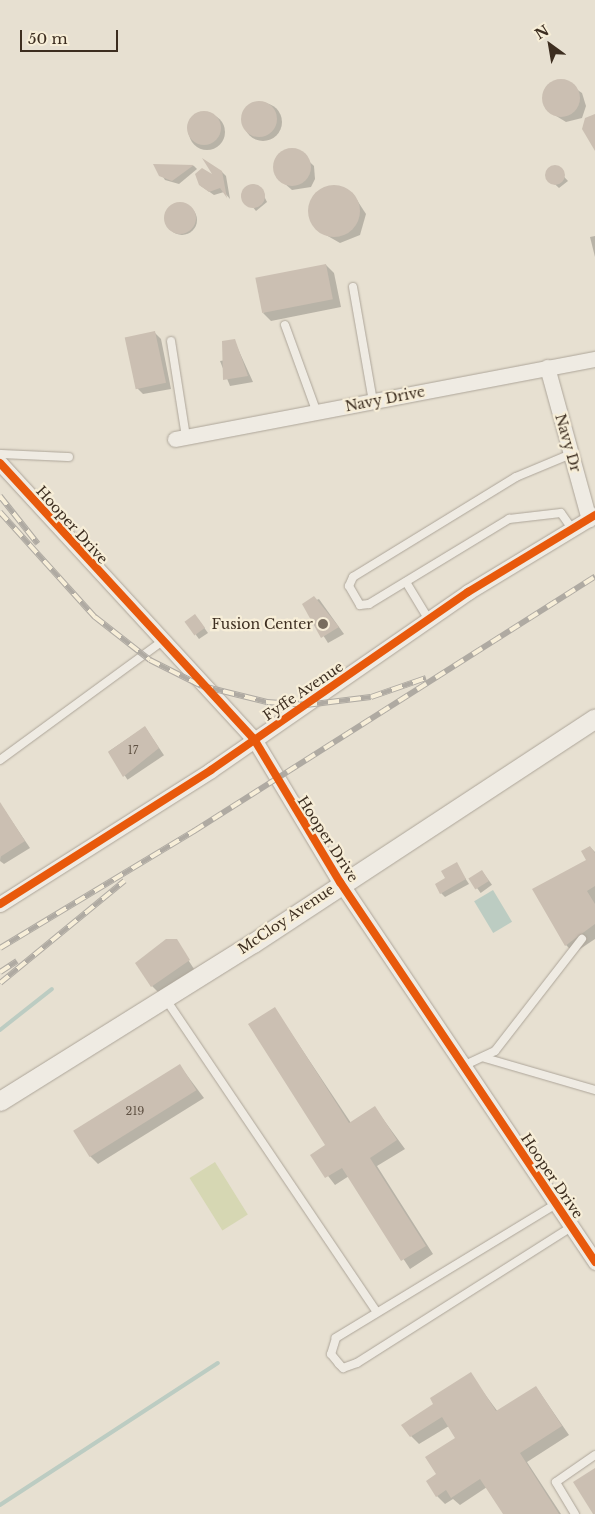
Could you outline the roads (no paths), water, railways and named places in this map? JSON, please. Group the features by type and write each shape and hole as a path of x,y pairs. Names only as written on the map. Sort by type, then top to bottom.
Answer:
{"street":[{"name":"Navy Drive","path":"180,438 595,359"},
{"name":"Navy Dr","path":"547,367 571,454 592,517"},
{"name":"Hooper Drive","path":"0,463 161,642 254,738 340,882 595,1262"},
{"name":"Fyffe Avenue","path":"0,904 254,738 429,620 592,517"},
{"name":"McCloy Avenue","path":"0,1101 165,998 340,882 595,718"}],"lane":[{"path":"353,287 373,402"},
{"path":"285,325 317,413"},
{"path":"171,341 180,438"},
{"path":"0,454 69,457"},
{"path":"571,454 516,477 352,577 348,586 360,605 406,582 509,519 561,513 572,529"},
{"path":"406,582 429,620"},
{"path":"0,760 161,642"},
{"path":"463,1066 485,1058 582,939"},
{"path":"165,998 376,1311"},
{"path":"485,1058 595,1090"},
{"path":"556,1204 376,1311 331,1346 343,1368 357,1364 571,1226"},
{"path":"576,1514 556,1482 595,1456"}],"waterway":[{"path":"0,1030 52,989"},
{"path":"0,1505 218,1363"}],"railway":[{"path":"0,496 38,544"},
{"path":"0,512 95,617 150,660 202,686 267,702 306,705 371,697 426,678"},
{"path":"0,948 194,831 595,577"},
{"path":"0,983 124,881"},
{"path":"0,972 17,961"}],"place":[{"name":"Fusion Center","path":"323,624"}]}
